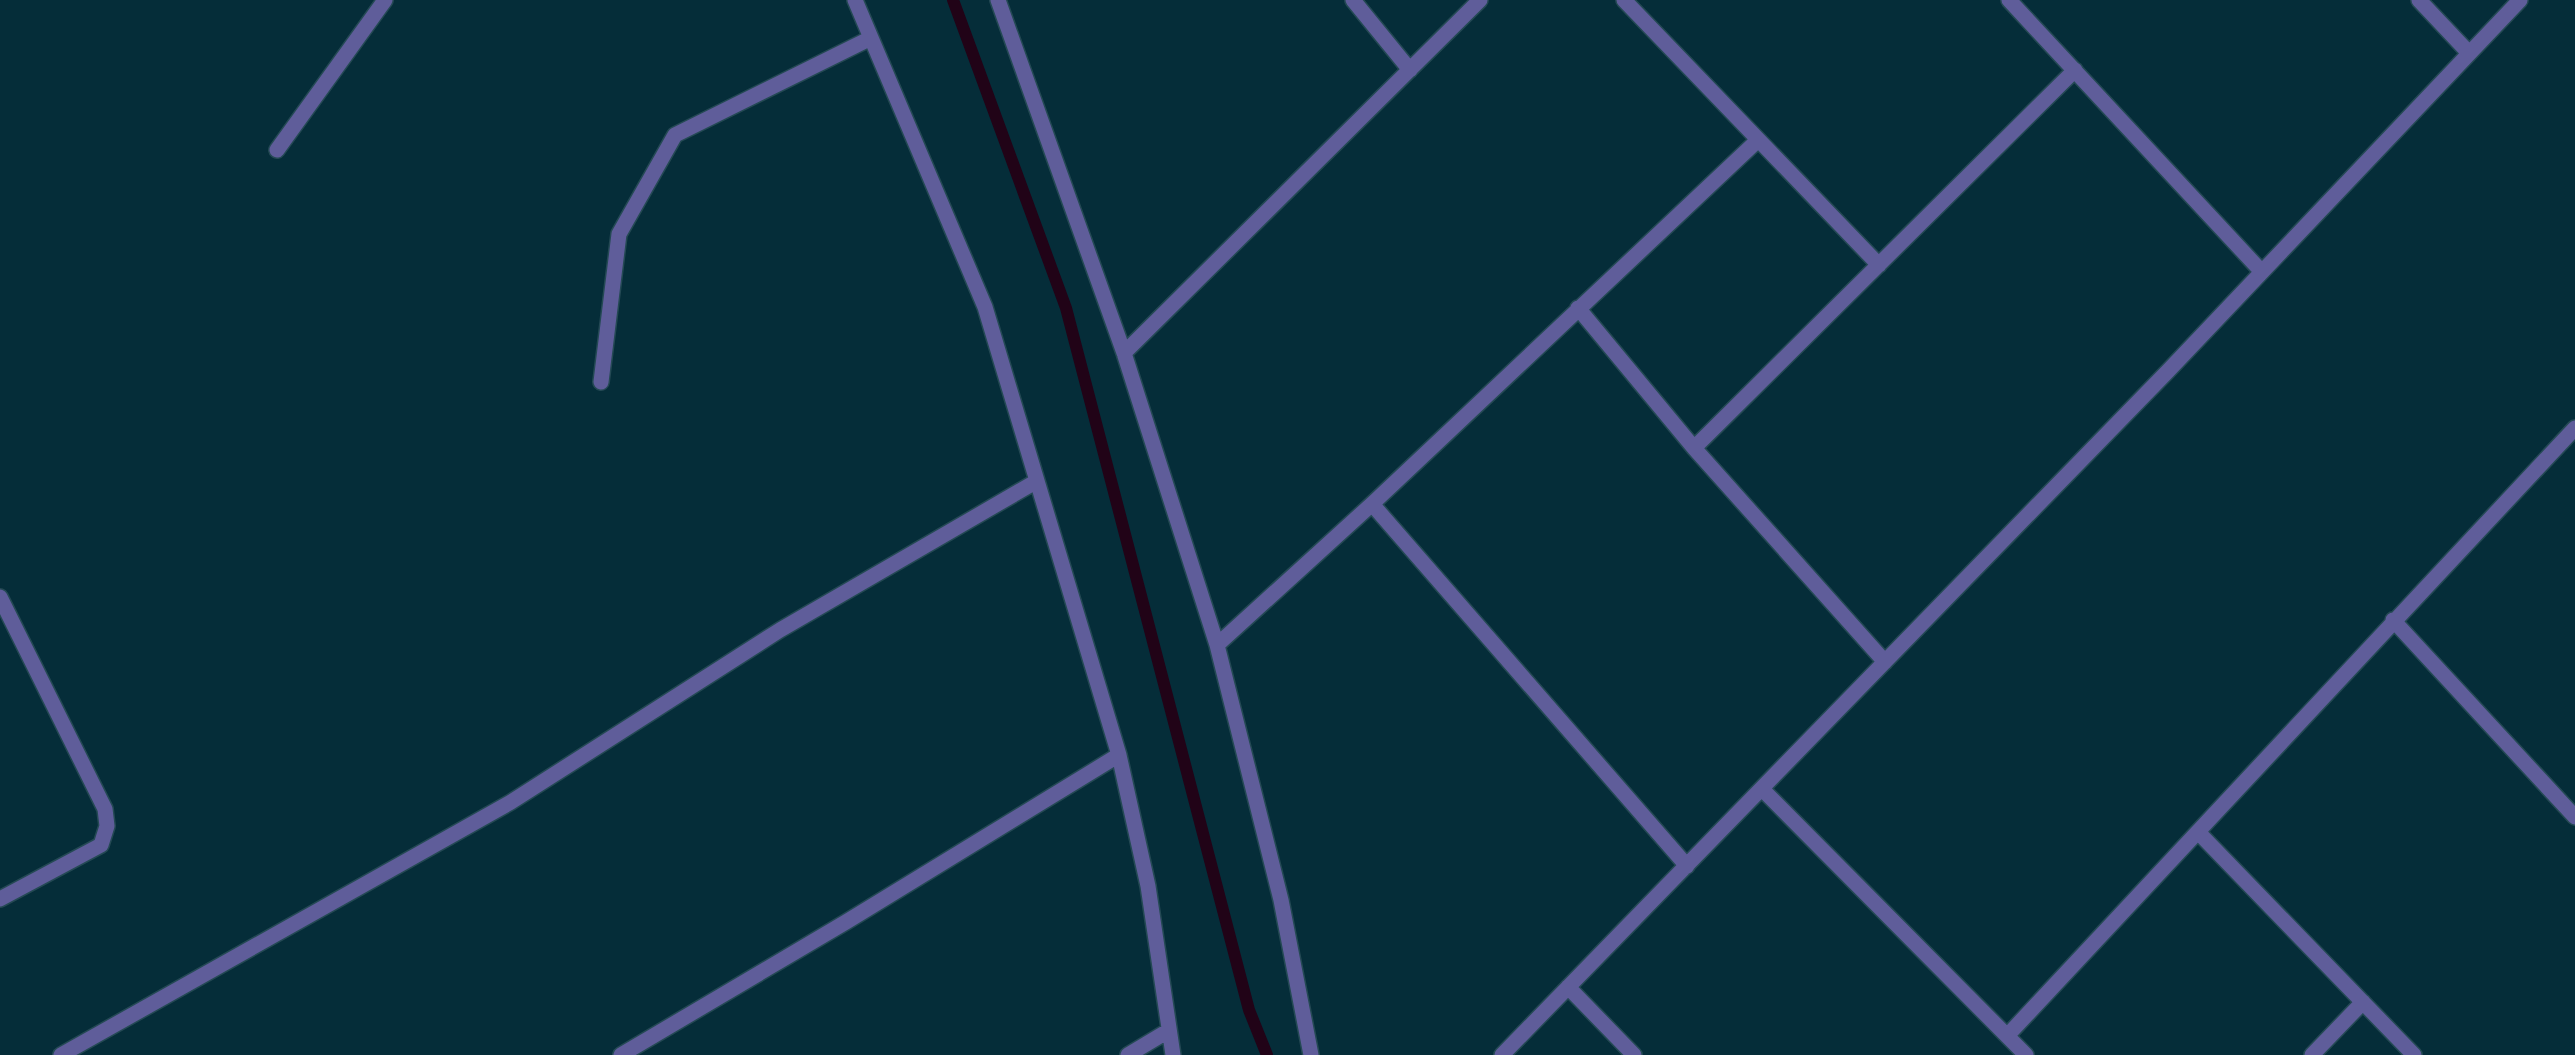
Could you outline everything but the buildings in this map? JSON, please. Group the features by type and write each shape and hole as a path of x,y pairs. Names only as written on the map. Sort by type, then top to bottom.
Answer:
{"street":[{"path":"277,150 385,0"},
{"path":"855,0 985,307 1119,755 1148,886 1173,1055"},
{"path":"998,0 1124,353 1217,645 1281,900 1311,1055"},
{"path":"1353,0 1410,70"},
{"path":"1124,353 1480,0"},
{"path":"1624,0 1879,265"},
{"path":"2009,0 2262,272"},
{"path":"2419,0 2469,53"},
{"path":"1502,1055 2262,272 2520,0"},
{"path":"601,382 619,234 675,135 871,38"},
{"path":"1694,448 2075,70"},
{"path":"1217,645 1372,504 1758,140"},
{"path":"1578,308 1694,448 1884,662"},
{"path":"2007,1036 2393,620 2575,428"},
{"path":"61,1055 511,802 780,630 1036,481"},
{"path":"1372,504 1687,866"},
{"path":"0,597 105,809 107,826 101,845 0,899"},
{"path":"2393,620 2575,817"},
{"path":"621,1055 836,928 1119,755"},
{"path":"1761,789 2026,1055"},
{"path":"2198,832 2414,1055"},
{"path":"1568,987 1634,1055"},
{"path":"2312,1055 2363,1002"},
{"path":"1128,1055 1168,1031"}],"waterway":[{"path":"953,0 1066,308 1249,1010 1267,1055"}]}
